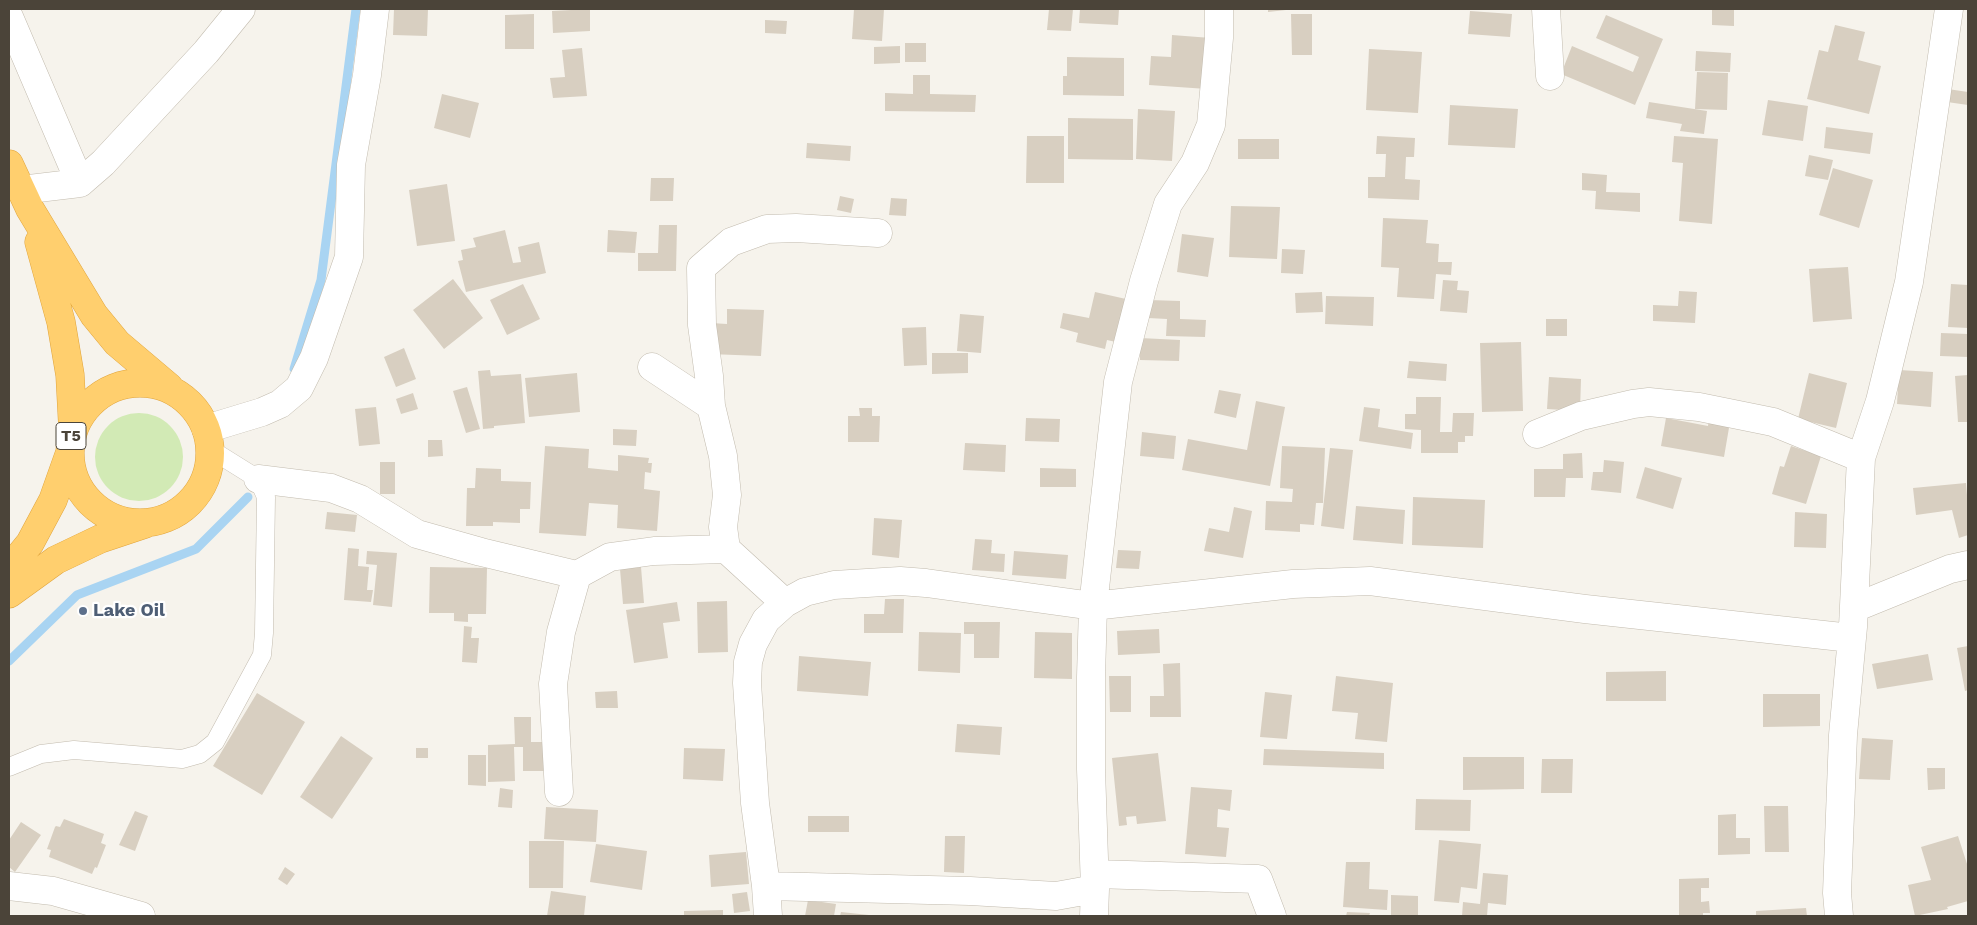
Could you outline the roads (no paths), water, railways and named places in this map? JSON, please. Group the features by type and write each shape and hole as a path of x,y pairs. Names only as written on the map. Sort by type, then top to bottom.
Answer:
{"highway":[{"name":"T5","path":"9,164 25,199 94,315 117,343 194,408 208,439 208,470 198,494 179,512 165,519 100,539 56,560 9,594"},
{"name":"T5","path":"25,199 61,322 70,375 72,474 80,490 93,506 109,516 127,522 146,524"},
{"name":"T5","path":"9,569 30,543 53,500 82,414 90,403 102,394 128,384 148,383 166,388 183,398"}],"street":[{"path":"25,199 80,182 103,164 206,52 241,9"},
{"path":"208,439 280,404 299,388 314,358 348,257 351,165 367,75 375,9"},
{"path":"1094,916 1095,881 1091,769 1093,606 1118,382 1144,281 1168,204 1195,163 1211,125 1219,9"},
{"path":"1546,9 1550,76"},
{"path":"1839,916 1837,892 1843,735 1854,608 1861,458 1880,401 1909,282 1949,9"},
{"path":"9,17 80,182"},
{"path":"785,603 726,549 724,527 726,495 723,456 711,406 702,325 700,268 732,242 767,230 796,228 878,233"},
{"path":"652,367 711,406"},
{"path":"1537,434 1581,416 1649,402 1699,407 1773,422 1861,458"},
{"path":"258,479 330,488 360,499 417,534 481,552 577,575 610,557 654,551 726,549"},
{"path":"1854,608 1950,569 1968,565"},
{"path":"559,792 553,684 561,632 577,575"},
{"path":"768,916 755,803 747,683 748,662 753,644 766,620 785,603 805,592 834,584 900,581 926,583 1093,606 1294,584 1370,581 1585,609 1852,638"},
{"path":"766,886 970,891 1056,896 1095,881 1258,879 1272,916"},
{"path":"9,886 53,891 141,916"}],"lane":[{"path":"9,766 41,754 74,750 182,759 200,754 215,742 262,655 266,497 258,479 208,439"}],"waterway":[{"path":"294,369 321,280 356,9"},
{"path":"9,661 77,595 196,549 248,497"}],"place":[{"name":"Lake Oil","path":"83,611"}]}
